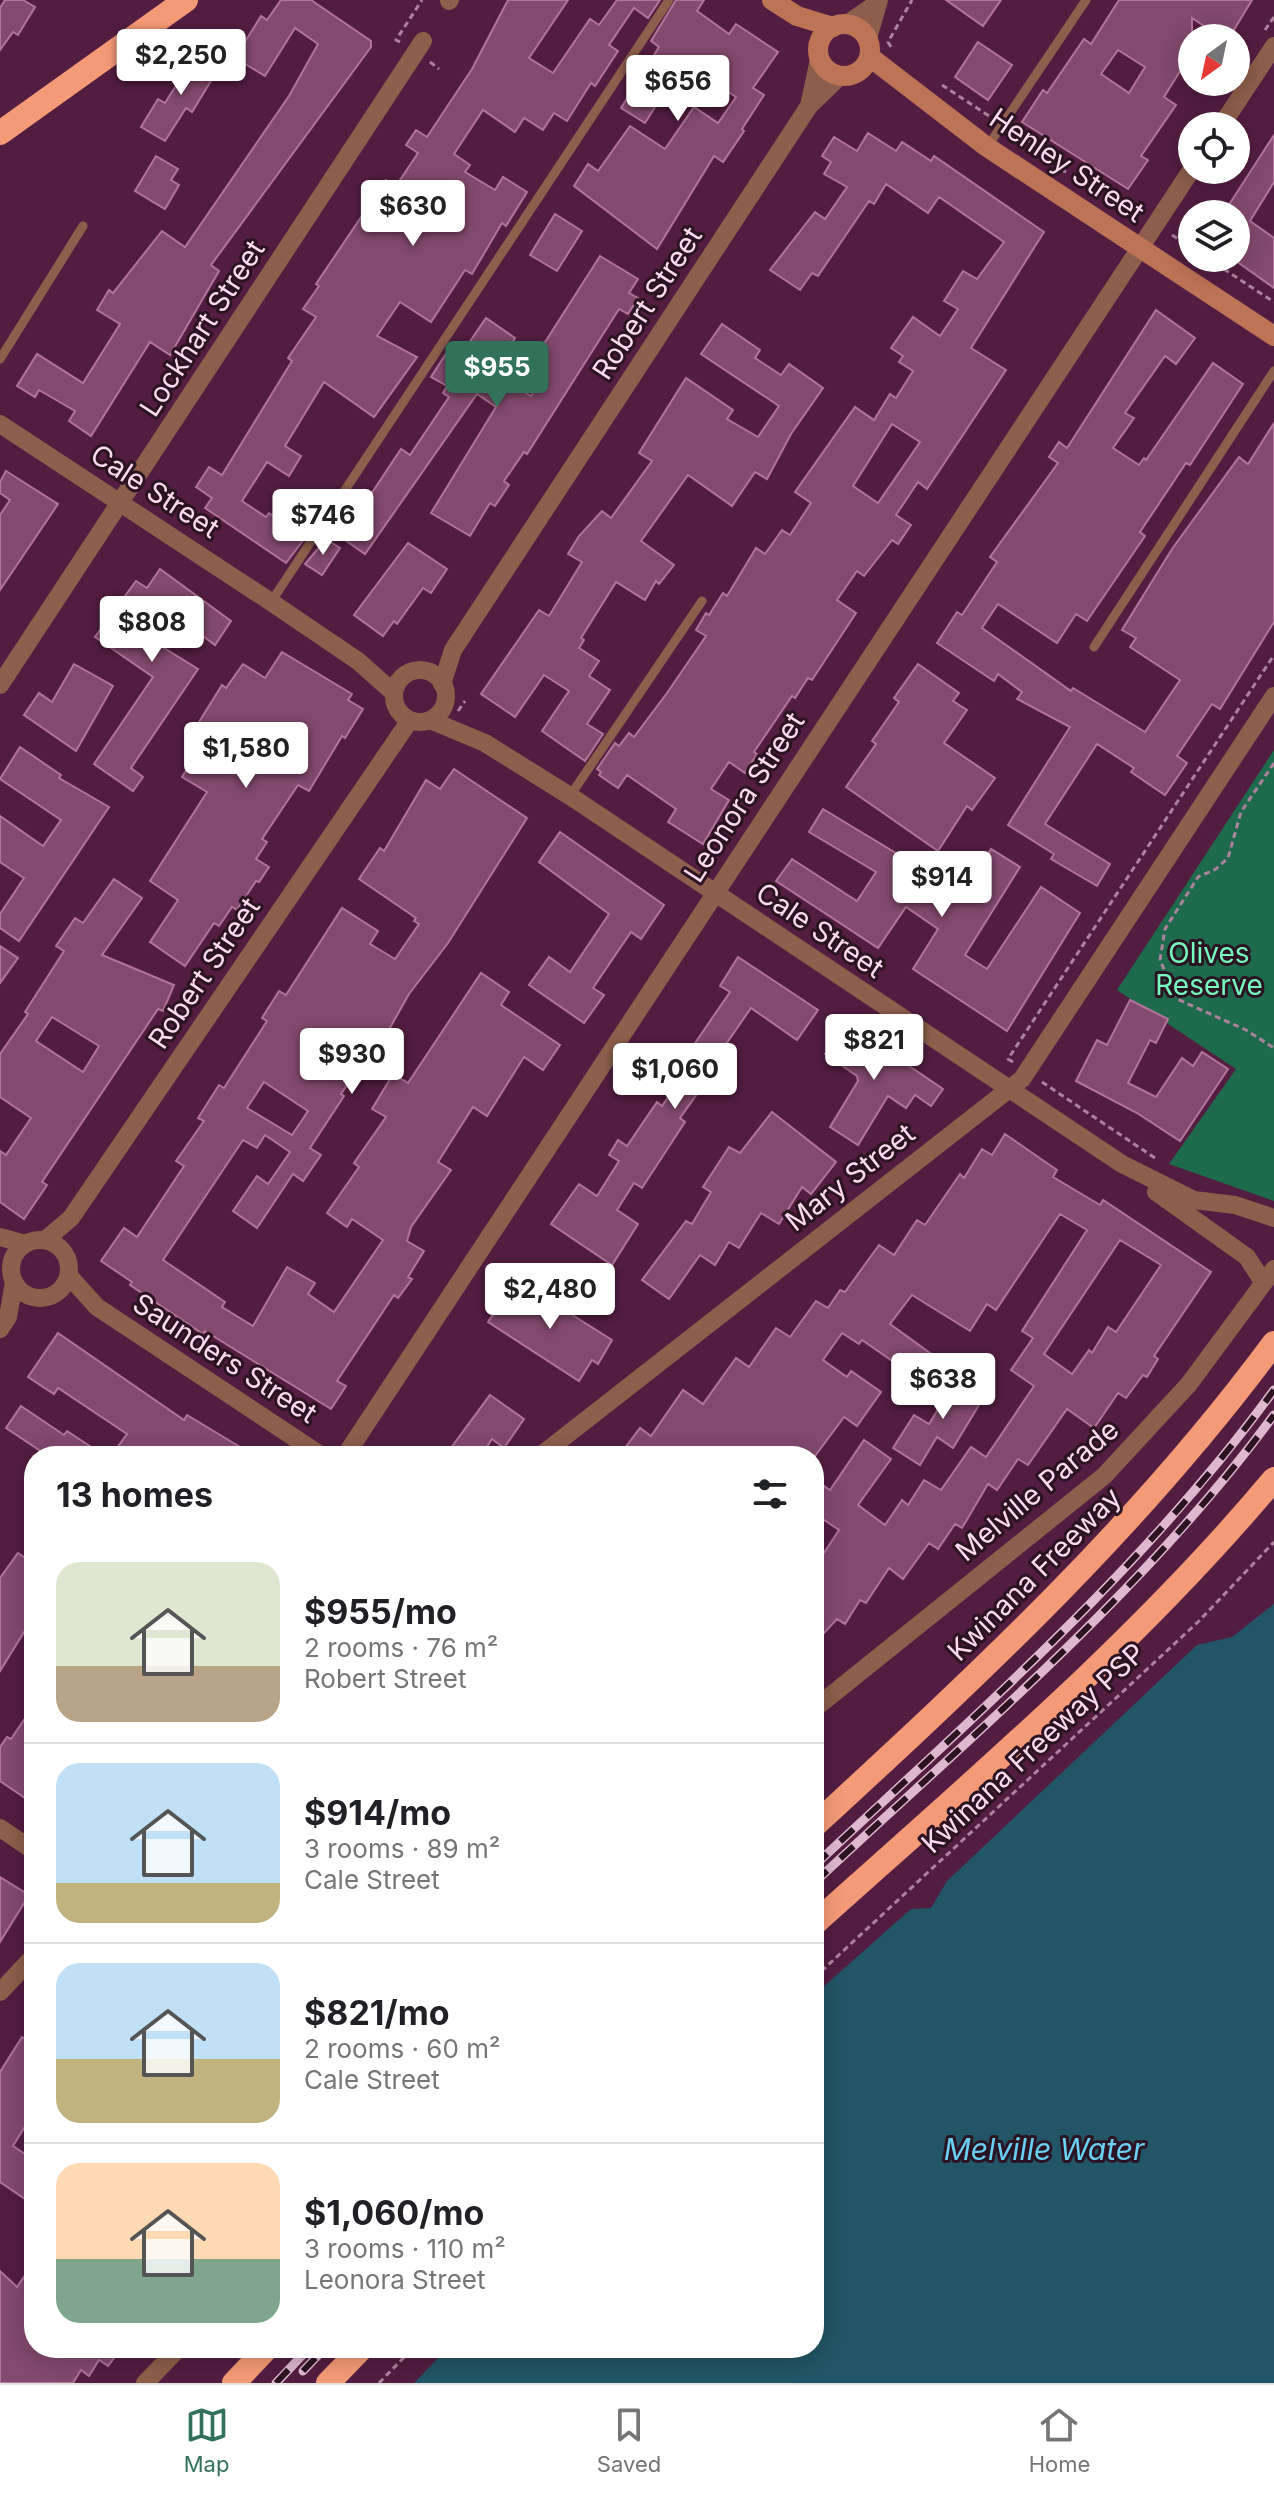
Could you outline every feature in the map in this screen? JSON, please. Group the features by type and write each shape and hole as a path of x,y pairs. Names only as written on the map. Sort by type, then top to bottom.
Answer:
{"highway":[{"path":"0,133 186,0"},
{"name":"Kwinana Freeway","path":"824,1817 988,1665 1110,1543 1177,1469 1274,1343"},
{"path":"824,1915 1041,1718 1175,1590 1274,1479"},
{"path":"234,2383 258,2358"},
{"path":"328,2383 352,2358"}],"street":[{"path":"772,0 830,38 862,31 859,61"},
{"path":"830,38 878,2"},
{"path":"830,38 831,73 859,61 878,2"},
{"name":"Robert Street","path":"809,106 830,38"},
{"name":"Lockhart Street","path":"0,685 423,41"},
{"path":"1230,112 1274,46"},
{"name":"Robert Street","path":"444,693 453,650 809,106 859,61"},
{"name":"Henley Street","path":"859,61 910,91 987,147 1274,336"},
{"name":"Leonora Street","path":"352,1446 1182,184"},
{"name":"Cale Street","path":"0,424 358,661 400,707"},
{"name":"Robert Street","path":"411,673 453,650"},
{"name":"Cale Street","path":"358,661 411,673"},
{"path":"411,673 436,676 444,693 441,711 430,720 400,707 411,673"},
{"name":"Cale Street","path":"444,693 485,743"},
{"name":"Mary Street","path":"553,1446 1027,1072 1274,696"},
{"name":"Robert Street","path":"45,1240 71,1218 345,816 381,758 400,707"},
{"name":"Cale Street","path":"430,720 485,743 570,796 1122,1164 1268,1275"},
{"name":"Cale Street","path":"1122,1164 1194,1200 1235,1205 1274,1218"},
{"name":"Robert Street","path":"67,1255 71,1218"},
{"path":"0,1237 25,1244"},
{"path":"45,1240 60,1247 67,1255 69,1276 65,1285 4,1323 14,1282 6,1256 25,1244 45,1240"},
{"name":"Melville Parade","path":"824,1701 1104,1476 1189,1384 1268,1275"},
{"name":"Saunders Street","path":"69,1276 97,1307 307,1446"},
{"name":"Saunders Street","path":"14,1282 28,1296 97,1307"},
{"path":"0,1828 24,1844"},
{"path":"0,1992 24,1967"},
{"path":"145,2383 169,2358"}],"lane":[{"path":"271,602 669,0"},
{"path":"987,147 1086,0"},
{"path":"0,359 83,226"},
{"path":"1094,647 1274,371"},
{"path":"570,796 702,601"}],"path":[{"path":"894,51 888,42 912,0"},
{"path":"939,84 1064,164 1066,179"},
{"path":"1156,224 1178,239"},
{"path":"1228,272 1274,302"},
{"path":"1165,1165 1008,1059 1274,655"},
{"path":"1274,763 1241,812 1228,858 1216,869 1198,877 1187,890 1165,929 1159,954 1177,999 1246,1030 1274,1048"},
{"name":"Kwinana Freeway PSP","path":"824,1969 1199,1621 1274,1542"},
{"path":"379,2383 403,2358"}],"green space":[{"name":"Olives Reserve","path":"1274,750 1274,1201 1169,1164 1236,1069 1117,990"}],"water":[{"name":"Melville Water","path":"1274,1604 1274,2383 414,2383 438,2358 824,2358 824,1986 911,1909 931,1908 947,1881 1197,1645 1232,1637"}],"building":[{"path":"5,0 23,0 35,7 18,35 13,32 0,50 0,8"},
{"path":"281,0 311,0 371,41 371,47 211,265 219,271 170,355 150,342 91,436 69,421 75,411 39,390 35,397 17,386 37,354 83,383 120,324 97,310 109,290 113,293 162,231 185,247 289,96 318,44 295,28 265,76 235,58 261,16 267,20"},
{"path":"508,0 568,0 529,58 553,73 590,19 599,25 617,0 660,0 648,18 634,8 609,45 618,51 595,86 591,83 567,121 554,113 543,130 524,118 515,132 483,110 454,154 470,165 465,172 495,190 503,177 527,192 506,226 502,223 472,274 465,270 431,322 400,302 377,336 417,357 374,417 324,382 285,446 301,456 289,476 267,462 242,501 266,517 269,513 305,538 286,563 205,508 212,498 196,487 209,467 222,475 292,361 288,358 316,317 303,309 319,286 316,284 386,180 396,186 418,153 406,145 416,130 427,137 472,69"},
{"path":"676,0 704,0 697,11 729,34 736,24 778,52 753,88 764,95 742,129 744,131 723,162 714,156 657,249 574,186 588,164 598,171 630,126 665,149 694,107 718,123 736,97 683,63 645,123 621,108 659,47 651,41"},
{"path":"946,0 1001,0 983,26"},
{"path":"1119,0 1252,0 1237,24 1201,24 1192,18 1192,24 1178,24 1178,74 1164,97 1176,105 1141,156 1148,160 1128,189 1022,122 1043,90 1047,93 1084,39 1091,44","holes":["1118,50 1145,67 1129,93 1101,74"]},
{"path":"978,42 1012,65 988,100 955,77"},
{"path":"197,52 220,66 192,112 186,108 165,141 141,127 158,99 165,103"},
{"path":"868,133 896,151 902,142 931,161 934,156 1044,232 971,348 1006,370 927,489 918,482 896,515 911,525 898,544 892,540 864,576 857,571 837,600 856,613 812,680 808,678 795,698 792,696 754,752 757,754 745,773 729,762 711,789 729,800 703,844 668,822 676,809 627,775 618,788 599,775 601,772 597,769 615,743 619,746 629,733 634,737 667,693 706,636 696,630 706,613 709,615 723,593 727,596 756,548 765,554 782,530 790,535 811,503 795,492 855,407 874,420 890,394 896,398 913,371 899,362 903,356 891,348 913,317 940,336 958,309 944,301 963,271 977,279 1004,242 939,197 928,213 886,184 874,204 869,201 818,276 812,273 800,290 770,270 815,212 825,219 847,187 824,174 831,162 822,156 834,137 857,151","holes":["892,424 920,442 878,503 853,486"]},
{"path":"1274,135 1274,182 1250,221 1250,200 1232,200 1242,184 1250,184 1250,172"},
{"path":"156,156 178,169 171,180 179,185 165,209 135,191"},
{"path":"555,214 582,231 557,271 530,255"},
{"path":"1250,221 1274,238 1274,288 1250,271"},
{"path":"600,256 638,279 629,293 638,298 628,314 619,309 527,454 524,452 504,481 509,485 495,506 490,503 470,536 431,513 496,407 477,394 365,554 342,538 401,449 410,455 449,397 443,393 447,386 431,377 451,346 462,353 486,318 515,338 495,373 531,396 547,370 533,361"},
{"path":"1156,310 1195,338 1176,364 1165,356 1125,413 1134,418 1113,448 1139,465 1144,458 1146,460 1213,363 1243,384 1190,465 1186,463 1140,532 1145,536 1087,621 1076,614 1057,643 998,604 982,628 1071,691 1073,688 1145,732 1180,680 1130,647 1136,638 1122,630 1172,549 1239,457 1248,464 1274,423 1274,622 1220,709 1212,704 1177,756 1187,763 1165,795 1131,772 1134,768 1097,744 1045,824 1110,864 1097,886 1051,859 1054,854 1008,825 1070,727 1017,699 1022,692 998,674 994,681 937,643 957,612 962,615 997,562 990,557 1058,463 1049,457 1059,442 1067,448"},
{"path":"722,324 760,350 755,358 781,375 789,364 823,388 791,434 767,479 755,472 732,506 688,475 641,541 674,565 659,584 656,581 645,600 616,582 581,638 584,640 579,648 599,661 589,676 610,690 587,724 603,734 585,761 542,731 569,691 544,675 515,717 481,694 539,610 549,616 582,562 568,554 579,536 602,511 611,518 652,461 639,453 686,378 733,410 727,419 758,437 779,406 701,354"},
{"path":"6,471 58,504 0,590 0,515 10,500 0,493 0,482"},
{"path":"326,539 340,548 322,575 305,564"},
{"path":"408,543 447,569 431,593 423,588 397,624 394,621 383,636 354,615"},
{"path":"160,569 231,621 215,645 168,610 148,638 198,669 131,768 143,777 133,791 94,764 153,677 95,637 136,581 147,588"},
{"path":"282,652 352,694 348,700 363,709 345,738 342,736 309,791 298,785 262,839 267,842 256,859 269,867 259,882 256,881 237,910 232,907 219,926 214,923 185,966 150,942 178,900 150,881 207,792 182,777 211,730 199,722 222,685 226,688 243,664 265,678"},
{"path":"74,664 113,686 76,751 24,715 39,693 52,702"},
{"path":"918,664 959,693 953,701 967,710 944,743 995,778 972,810 967,806 938,851 846,787 876,744 872,741 899,702 894,698"},
{"path":"20,747 61,775 59,778 109,807 19,941 0,928 0,914 24,878 0,862 0,816 43,846 61,820 0,779"},
{"path":"454,769 527,818 448,943 409,994 382,1042 378,1039 341,1094 344,1096 310,1148 321,1155 303,1181 293,1174 257,1228 233,1211 257,1176 268,1184 290,1152 265,1135 257,1148 243,1140 163,1260 225,1302 222,1307 253,1326 287,1267 315,1283 308,1294 334,1312 383,1240 352,1219 347,1227 327,1213 359,1167 354,1163 386,1117 372,1109 393,1074 408,1083 481,973 509,992 501,1005 560,1045 543,1070 524,1057 487,1116 473,1107 438,1162 451,1170 411,1227 407,1241 424,1251 408,1277 412,1279 398,1298 394,1295 337,1381 346,1386 331,1409 205,1331 203,1334 130,1285 132,1282 101,1261 124,1228 137,1237 184,1166 176,1161 204,1121 198,1118 219,1085 224,1088 267,1021 262,1018 279,991 286,995 342,908 378,931 370,944 395,959 419,924 414,921 416,918 359,879 380,848 384,851 426,780 440,789","holes":["264,1082 308,1111 292,1135 247,1108"]},
{"path":"823,809 939,879 942,873 966,889 991,849 1020,867 965,955 987,969 1041,887 1080,913 1007,1031 913,969 938,929 906,907 878,948 776,881 792,859 857,901 876,872 809,832"},
{"path":"560,832 664,905 641,939 631,932 593,988 604,995 584,1023 529,985 549,957 570,972 609,914 539,862"},
{"path":"114,879 142,898 102,955 174,985 163,1011 158,1009 42,1182 47,1185 24,1219 0,1202 0,1151 6,1155 31,1118 0,1097 0,1054 28,1014 25,1012 64,951 56,946 75,918 83,923","holes":["52,1017 99,1046 83,1072 36,1041"]},
{"path":"0,946 18,958 0,983"},
{"path":"738,957 818,1010 797,1040 751,1008 706,1073 710,1076 680,1118 685,1122 642,1188 634,1183 617,1210 638,1224 612,1265 551,1224 579,1184 597,1196 619,1161 609,1155 618,1140 627,1146 657,1102 662,1106 699,1051 693,1046 730,992 720,986"},
{"path":"1130,1000 1168,1019 1156,1043 1150,1040 1128,1083 1156,1097 1182,1058 1193,1066 1202,1052 1228,1069 1180,1141 1137,1113 1076,1081 1097,1040 1107,1045"},
{"path":"846,1023 943,1089 931,1106 915,1095 906,1108 888,1096 858,1145 830,1127 858,1081 857,1076 825,1054"},
{"path":"772,1112 836,1162 811,1194 802,1187 779,1224 761,1213 739,1248 729,1242 715,1265 700,1255 669,1299 642,1280 686,1221 692,1224 711,1192 703,1187 729,1147 740,1153"},
{"path":"1005,1134 1057,1170 1053,1177 1100,1205 1103,1200 1211,1272 1154,1356 1158,1359 1147,1377 1143,1375 1126,1398 1118,1393 1094,1428 1067,1409 1028,1465 1018,1459 997,1490 988,1484 962,1528 955,1524 938,1549 929,1543 903,1579 889,1568 866,1603 860,1600 845,1624 837,1619 824,1633 824,1553 839,1530 824,1520 824,1486 830,1490 864,1440 891,1459 858,1505 885,1525 902,1500 908,1505 924,1480 941,1490 971,1447 986,1457 1034,1386 1011,1370 1033,1338 1022,1331 1087,1230 1060,1214 996,1310 987,1304 970,1331 912,1295 890,1324 930,1353 914,1376 862,1340 859,1344 842,1333 823,1360 847,1377 851,1371 881,1392 857,1426 844,1417 822,1446 626,1446 640,1428 651,1436 683,1390 703,1404 736,1358 749,1367 776,1328 790,1337 816,1301 828,1308 840,1290 845,1292 879,1245 894,1255 917,1220 925,1225 960,1174 964,1178 982,1149 992,1155","holes":["1120,1240 1161,1265 1116,1332 1108,1327 1092,1353 1089,1350 1072,1374 1044,1354"]},
{"path":"517,1280 612,1340 598,1364 592,1360 579,1381 488,1322"},
{"path":"58,1333 184,1420 187,1415 238,1446 118,1446 127,1434 58,1388 54,1394 28,1377"},
{"path":"960,1373 988,1390 953,1448 937,1437 920,1465 893,1448 914,1415 929,1424"},
{"path":"490,1395 524,1419 505,1446 492,1439 487,1446 452,1446"},
{"path":"21,1406 64,1435 67,1431 90,1446 33,1446 6,1428"},
{"path":"18,1553 24,1557 24,1632 0,1671 0,1578"},
{"path":"24,1720 24,1797 0,1781 0,1747 7,1737 11,1739"},
{"path":"0,1877 24,1892 24,1903 0,1942"},
{"path":"24,2038 24,2128 13,2146 24,2153 24,2198 0,2182 0,2072"},
{"path":"0,2271 17,2287 24,2277 24,2358 114,2358 108,2366 99,2360 89,2376 81,2370 73,2383 0,2383"}],"railway":[{"path":"824,1857 996,1696 1114,1579 1224,1456 1274,1390"},
{"path":"824,1874 1114,1601 1224,1480 1274,1415"},
{"path":"276,2383 300,2358"},
{"path":"303,2371 315,2358"}]}
